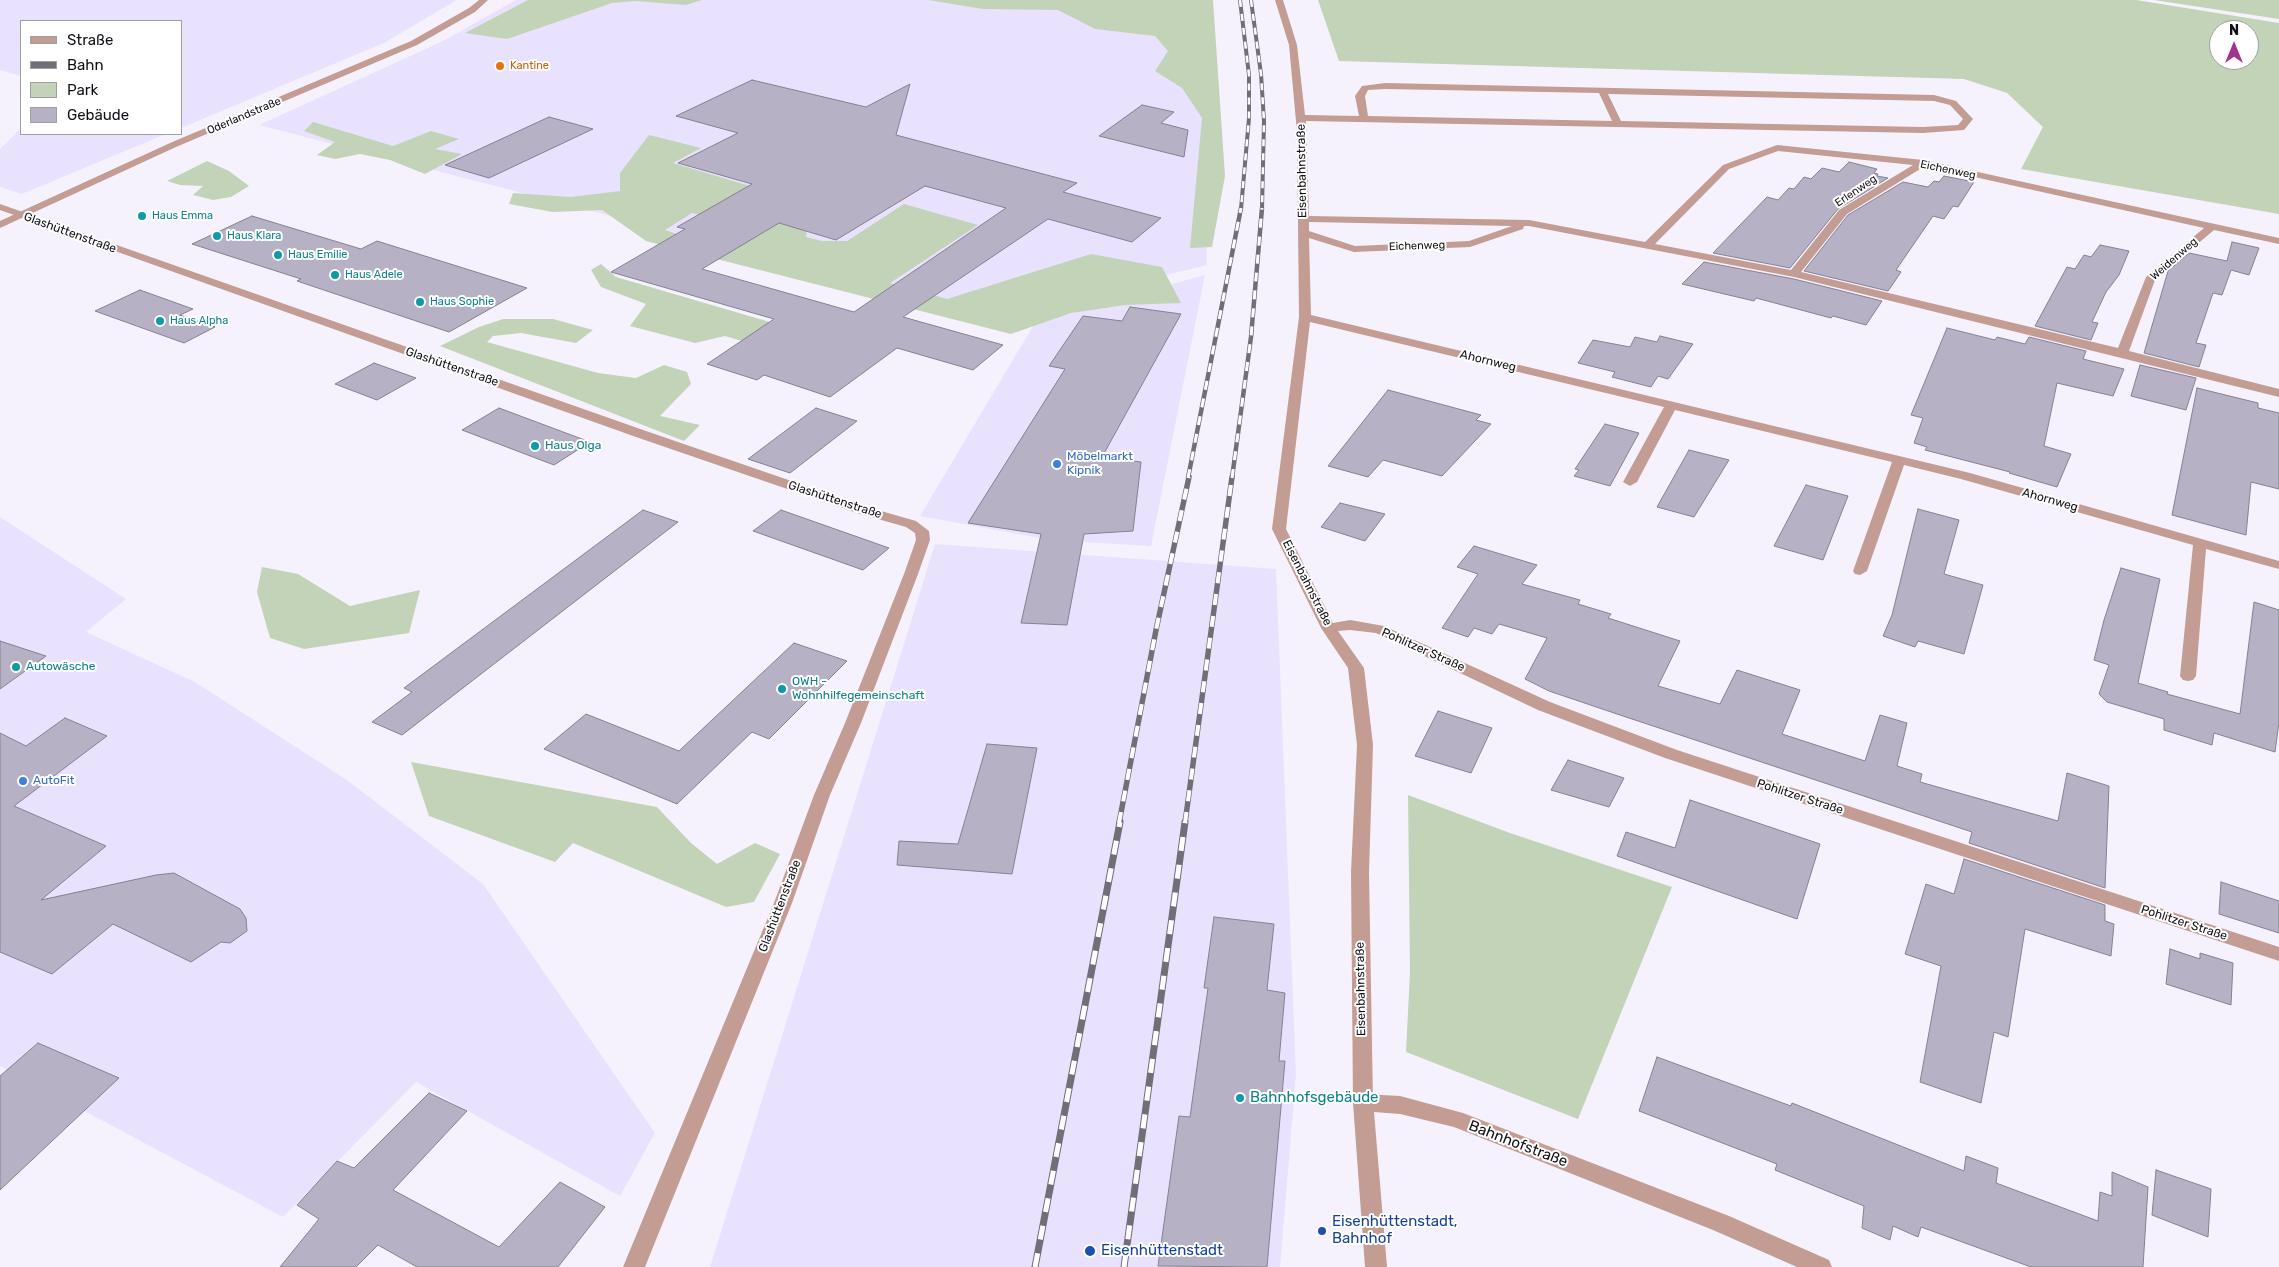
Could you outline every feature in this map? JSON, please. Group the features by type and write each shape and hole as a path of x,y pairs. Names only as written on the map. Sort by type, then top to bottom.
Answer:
{"street":[{"name":"Oderlandstraße","path":"0,225 173,146 414,43 472,10 484,0"},
{"name":"Eisenbahnstraße","path":"1279,0 1293,45 1301,118 1305,317 1279,529 1328,628 1356,668 1365,745 1360,872 1363,1103"},
{"path":"1301,118 1923,130 1961,128 1968,119 1953,102 1934,98 1385,86 1365,88 1360,96 1364,119"},
{"path":"1602,91 1618,124"},
{"name":"Eichenweg","path":"1647,246 1726,167 1777,148 1923,163 2279,241"},
{"name":"Erlenweg","path":"1794,274 1843,212 1923,163"},
{"name":"Glashüttenstraße","path":"0,207 641,434 862,510 911,524 922,531 923,540 912,574 853,724 822,795 783,902 634,1267"},
{"name":"Eichenweg","path":"1304,219 1530,223 1794,274 2279,393"},
{"name":"Eichenweg","path":"1304,233 1354,249 1470,244 1530,223"},
{"name":"Weidenweg","path":"2122,353 2150,279 2212,226"},
{"name":"Ahornweg","path":"1305,317 1965,476 2279,565"},
{"path":"1630,482 1672,405"},
{"path":"1860,571 1899,460"},
{"path":"2188,676 2200,542"},
{"name":"Pohlitzer Straße","path":"1328,628 1350,625 1379,629 1544,706 1671,754 2279,954"},
{"path":"1363,1103 1376,1267"},
{"name":"Bahnhofstraße","path":"1363,1103 1400,1105 1456,1120 1721,1223 1821,1267"}],"shaded area":[{"path":"0,0 457,0 384,43 182,128 182,20 20,20 20,76 0,70"},
{"path":"516,0 1196,0 1207,265 998,316 259,125 443,41"},
{"path":"20,129 20,135 164,135 22,194 0,187 0,149"},
{"path":"1205,275 1151,546 1050,540 920,516 1036,321"},
{"path":"0,517 126,599 86,632 195,682 347,780 483,884 655,1133 620,1196 416,1082 283,1217 0,1066"},
{"path":"935,544 1276,569 1296,1074 1280,1267 710,1267"}],"green space":[{"path":"528,0 702,0 686,5 635,1 612,3 507,39 465,33"},
{"path":"928,0 1213,0 1225,176 1212,247 1190,248 1202,118 1182,88 1155,71 1168,51 1155,36 1095,29 1058,10 983,9"},
{"path":"1318,0 2136,0 2279,23 2279,214 2021,169 2043,127 2007,93 1964,79 1339,61"},
{"path":"2154,0 2279,0 2279,19"},
{"path":"313,122 393,146 431,131 459,139 435,149 462,154 425,174 390,160 360,154 335,159 317,155 335,142 304,131"},
{"path":"649,135 701,148 673,163 760,189 727,221 692,213 665,230 727,249 842,191 807,229 806,237 822,241 847,241 904,204 978,225 890,283 947,299 1091,254 1162,267 1181,303 1125,305 1071,313 1011,334 646,241 602,210 553,212 509,204 513,193 571,197 620,191 620,173"},
{"path":"207,161 229,171 249,186 231,197 213,200 193,195 203,186 180,185 167,181"},
{"path":"601,264 616,277 838,342 786,354 725,336 695,343 630,326 646,304 601,287 591,270"},
{"path":"503,319 553,319 593,330 576,343 521,333 493,336 487,342 598,373 636,378 664,365 687,372 691,384 660,416 700,425 684,441 440,346 479,327"},
{"path":"262,567 298,574 350,606 420,590 409,633 304,649 270,638 257,592"},
{"path":"411,762 657,807 691,843 717,864 755,843 780,854 754,902 726,907 573,843 555,862 429,816"},
{"path":"1408,795 1510,833 1672,887 1578,1119 1406,1052 1410,972"}],"building":[{"path":"752,80 866,107 910,84 896,135 1077,183 1063,192 1161,218 1132,242 1048,219 903,317 1003,345 973,370 897,348 830,397 764,375 757,380 707,364 774,319 611,272 685,229 677,227 752,184 678,163 738,133 676,116","holes":["925,186 1006,208 854,312 702,269 779,223 836,240"]},
{"path":"1142,105 1174,112 1161,123 1188,130 1184,157 1099,136"},
{"path":"549,117 593,129 489,178 445,165"},
{"path":"1849,162 1877,169 1874,173 1878,174 1877,176 1888,178 1838,209 1790,268 1713,253 1767,197 1778,200 1789,188 1794,189 1804,177 1811,179 1822,168 1839,172"},
{"path":"1944,176 1974,182 1958,207 1953,206 1944,219 1933,216 1896,270 1901,272 1888,291 1804,271 1848,215 1903,182 1928,187 1934,181 1939,182"},
{"path":"252,216 361,249 377,241 527,288 449,332 297,281 301,279 192,244"},
{"path":"2232,242 2259,248 2249,275 2231,270 2222,295 2213,293 2196,343 2206,345 2199,367 2144,353 2168,271 2189,253 2227,261"},
{"path":"2100,245 2129,251 2119,275 2106,292 2092,322 2098,323 2091,340 2035,326 2067,267 2075,269 2084,255 2091,257"},
{"path":"1704,262 1794,279 1882,301 1866,325 1833,316 1831,318 1756,298 1754,301 1682,284"},
{"name":"Haus Alpha","path":"140,290 193,309 180,315 215,327 184,343 95,311"},
{"path":"1130,307 1181,314 1102,457 1141,462 1133,531 1084,534 1067,625 1021,623 1041,534 968,523 1065,369 1049,366 1083,316 1122,321"},
{"path":"1947,328 1995,340 1997,337 2025,344 2029,337 2086,351 2083,359 2124,369 2113,396 2057,383 2044,446 2071,454 2057,487 2010,472 1925,450 1927,447 1914,443 1923,418 1911,415"},
{"path":"1660,336 1693,344 1668,379 1658,376 1651,387 1612,377 1615,372 1578,363 1593,340 1630,347 1635,337 1657,342"},
{"path":"374,363 416,378 377,400 335,384"},
{"path":"2140,365 2196,378 2186,410 2131,396"},
{"path":"2197,388 2258,403 2258,408 2279,413 2279,489 2251,482 2246,535 2172,515"},
{"path":"1388,390 1481,415 1476,420 1491,424 1442,476 1383,460 1368,477 1328,466"},
{"name":"Haus Olga","path":"499,408 590,442 554,465 462,430"},
{"path":"816,408 857,421 790,473 748,459"},
{"path":"1605,424 1639,433 1610,486 1574,476 1579,470 1575,469"},
{"path":"1689,450 1729,460 1694,517 1657,507"},
{"path":"1806,485 1848,496 1823,560 1774,546"},
{"path":"1340,503 1385,514 1365,541 1321,527"},
{"path":"1918,509 1959,520 1944,574 1983,585 1964,654 1918,641 1915,647 1883,636 1892,615"},
{"path":"643,510 678,522 402,735 372,722 412,692 404,688"},
{"path":"781,510 889,548 863,570 753,531"},
{"path":"1474,546 1537,565 1522,584 1580,600 1578,604 1611,614 1608,618 1680,641 1658,686 1720,704 1737,670 1800,690 1782,734 1865,761 1880,715 1907,723 1897,766 1922,774 1920,782 2058,821 2067,773 2109,786 2105,888 1969,843 1972,832 1549,691 1525,679 1547,638 1499,624 1492,634 1474,628 1468,637 1442,628 1478,574 1457,567"},
{"path":"2121,568 2160,579 2138,683 2168,692 2167,694 2240,714 2254,602 2279,610 2279,722 2275,752 2214,733 2212,745 2164,730 2164,719 2107,702 2099,694 2109,665 2094,660 2104,620"},
{"name":"Autowäsche","path":"0,641 46,656 0,689"},
{"path":"794,643 847,661 769,739 752,732 677,804 544,749 586,714 679,751"},
{"path":"1438,711 1492,728 1471,773 1415,756"},
{"path":"65,718 107,736 14,806 106,846 41,900 156,875 174,873 240,909 246,918 247,931 230,943 221,942 191,962 113,924 52,974 0,952 0,733 26,746"},
{"path":"987,744 1037,748 1012,874 897,865 899,841 958,844"},
{"path":"1568,760 1624,778 1609,807 1551,790"},
{"path":"1690,800 1820,844 1797,919 1617,856 1626,832 1675,848"},
{"path":"1964,859 2105,905 2105,921 2114,924 2111,956 2025,929 2008,1037 1994,1032 1981,1103 1920,1082 1941,966 1905,954 1926,884 1954,894"},
{"path":"2221,882 2279,901 2279,933 2219,914"},
{"name":"Bahnhofsgebäude","path":"1214,917 1274,924 1267,990 1285,993 1279,1061 1285,1061 1267,1267 1158,1266 1179,1116 1190,1117 1208,988 1204,988"},
{"path":"2170,949 2200,959 2200,953 2233,963 2231,1005 2166,984"},
{"path":"38,1043 119,1078 0,1190 0,1076"},
{"path":"1657,1057 1791,1106 1792,1103 1964,1171 1966,1156 1998,1168 1996,1183 2098,1221 2100,1192 2112,1196 2112,1172 2148,1187 2143,1267 2031,1267 1921,1227 1918,1237 1893,1226 1890,1240 1862,1228 1864,1206 1775,1170 1777,1164 1639,1111"},
{"path":"429,1093 467,1111 393,1190 499,1247 560,1182 605,1207 558,1267 417,1267 378,1245 356,1267 280,1267 319,1219 297,1205 337,1161 354,1168"},
{"path":"2156,1170 2211,1189 2208,1237 2152,1215"}],"railway":[{"path":"1240,0 1249,75 1249,118 1241,209"},
{"path":"1251,0 1261,74 1264,121 1262,209"},
{"path":"1188,478 1241,208"},
{"path":"1232,478 1251,337 1262,208"},
{"path":"1119,823 1156,630 1189,477"},
{"path":"1185,823 1232,477"},
{"path":"1035,1267 1120,822"},
{"path":"1124,1267 1185,822"}],"place":[{"name":"Kantine","path":"500,66"},
{"name":"Haus Emma","path":"142,216"},
{"name":"Haus Klara","path":"217,236"},
{"name":"Haus Emilie","path":"278,255"},
{"name":"Haus Adele","path":"335,275"},
{"name":"Haus Sophie","path":"420,302"},
{"name":"Haus Alpha","path":"160,321"},
{"name":"Haus Olga","path":"535,446"},
{"name":"Möbelmarkt Kipnik","path":"1057,464"},
{"name":"Autowäsche","path":"16,667"},
{"name":"OWH - Wohnhilfegemeinschaft","path":"782,689"},
{"name":"AutoFit","path":"23,781"},
{"name":"Bahnhofsgebäude","path":"1240,1098"},
{"name":"Eisenhüttenstadt, Bahnhof","path":"1322,1231"},
{"name":"Eisenhüttenstadt","path":"1090,1251"}]}
